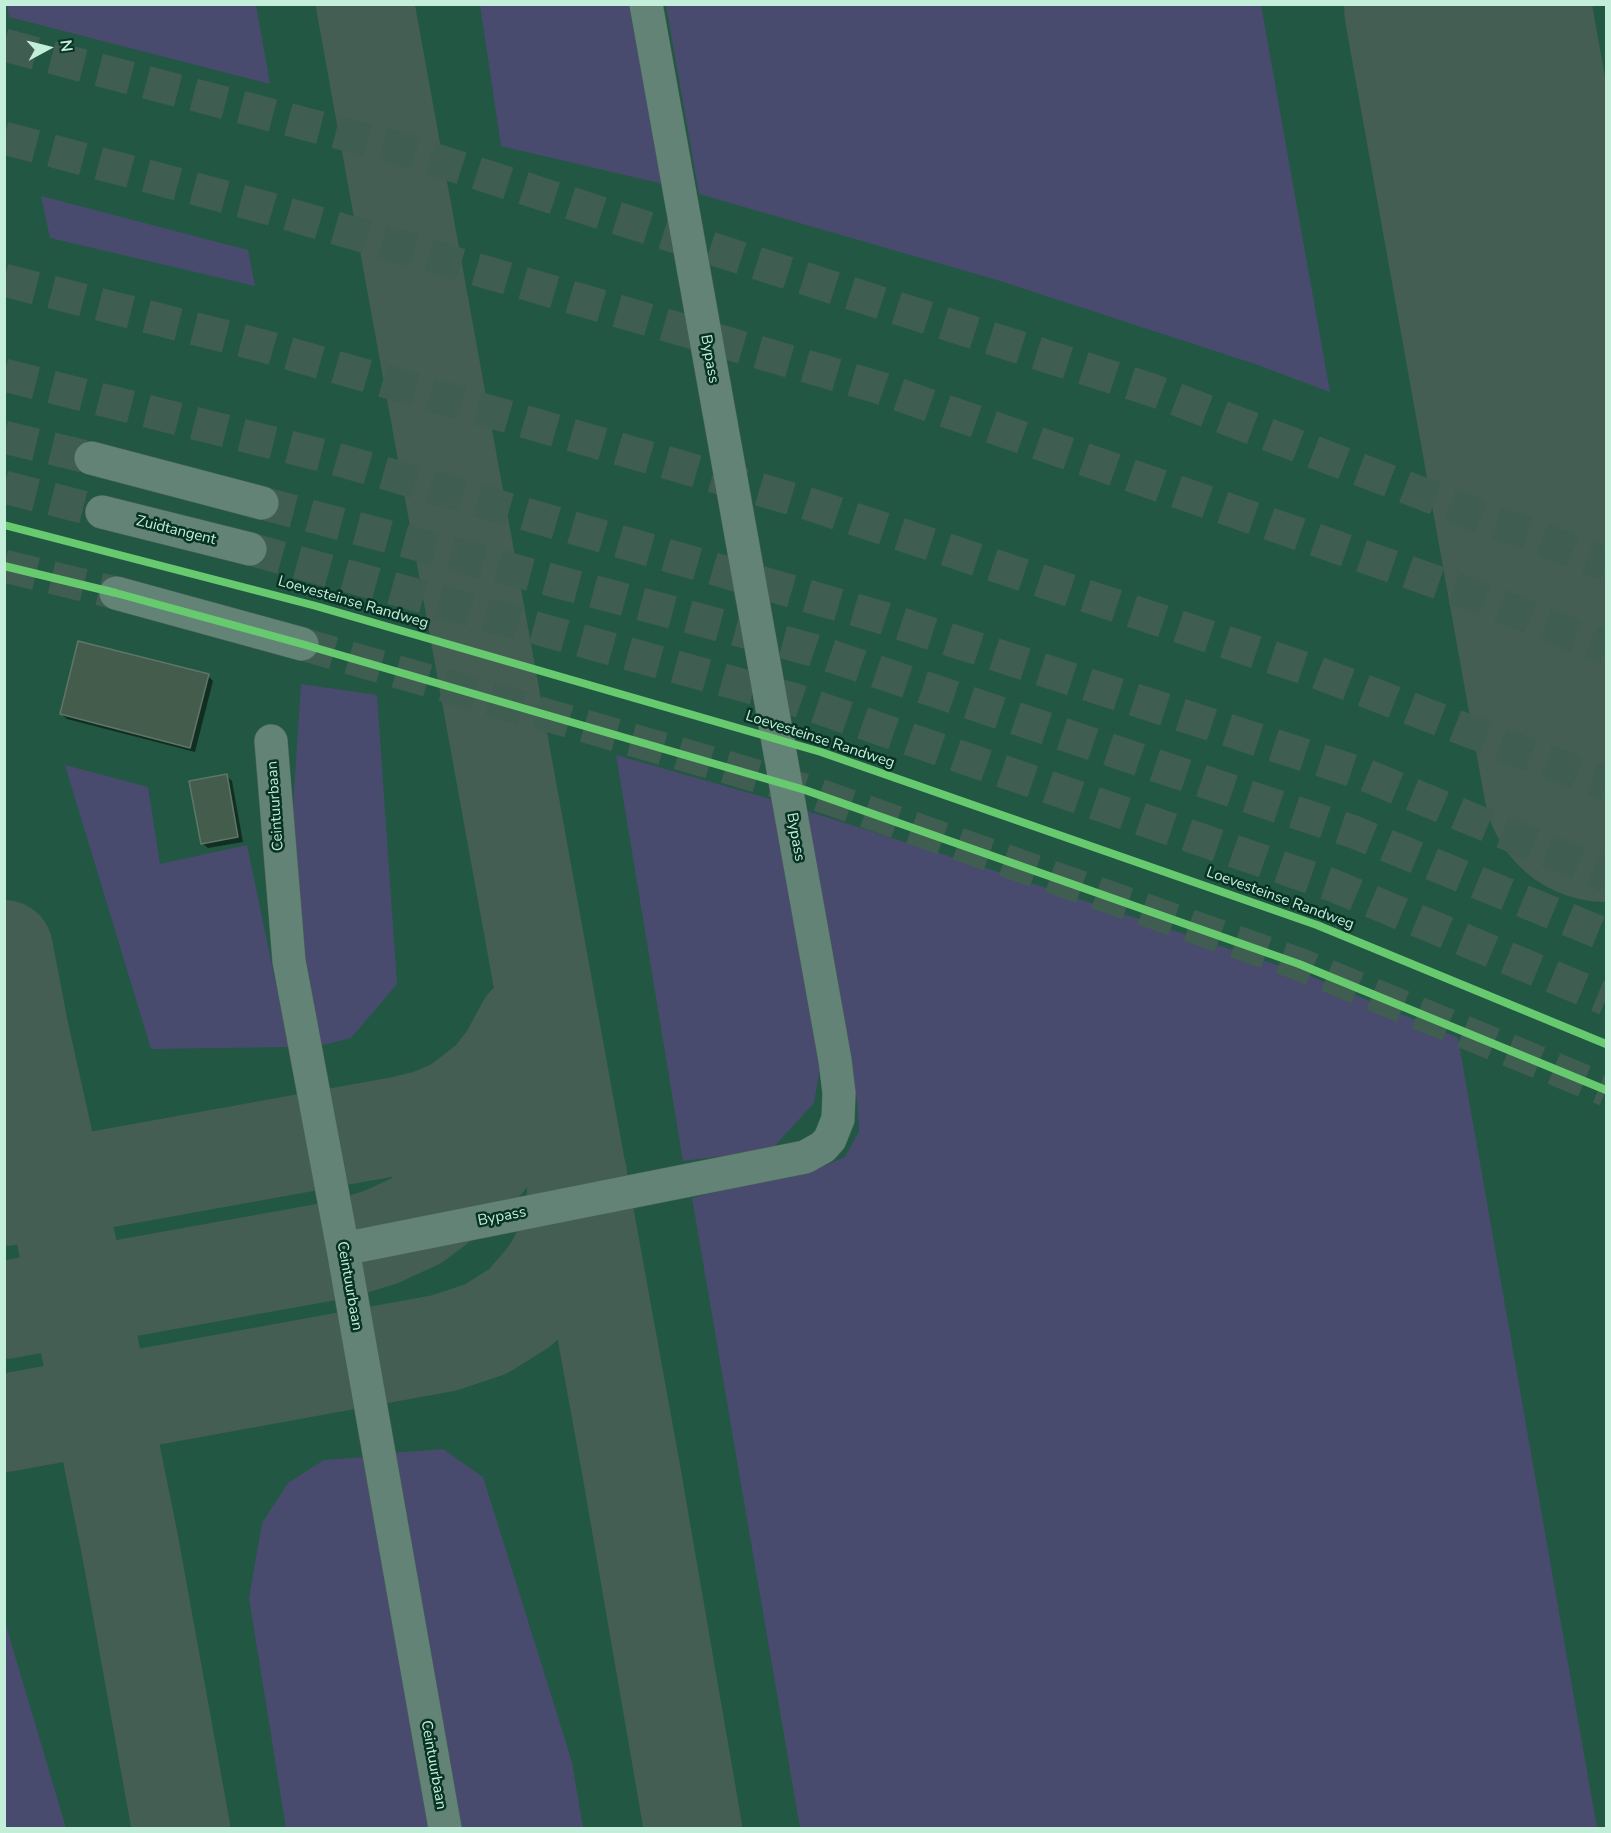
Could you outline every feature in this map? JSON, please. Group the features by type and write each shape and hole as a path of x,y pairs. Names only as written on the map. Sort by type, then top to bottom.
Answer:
{"street":[{"name":"Bypass","path":"343,1249 804,1157 823,1147 830,1139 838,1119 839,1093 835,1060 646,4"},
{"path":"91,458 262,503"},
{"name":"Zuidtangent","path":"102,512 250,549"},
{"path":"116,593 302,644"},
{"name":"Ceintuurbaan","path":"271,741 289,961 343,1249 445,1828"}],"shaded area":[{"path":"5,5 1606,5 1606,1828 5,1828"},
{"path":"7,5 256,5 270,84 9,17"},
{"path":"480,5 631,5 663,184 501,146"},
{"path":"666,5 1261,5 1330,392 1255,364 997,280 699,194"},
{"path":"41,196 248,250 255,286 50,238"},
{"path":"301,684 377,695 397,984 351,1038 319,1046 287,898"},
{"path":"616,755 774,800 822,1057 814,1103 771,1150 683,1161"},
{"path":"65,765 148,787 160,864 247,845 289,1047 151,1049"},
{"path":"807,811 1310,976 1458,1038 1597,1828 800,1828 692,1198 821,1167 845,1157 859,1131 857,1100"},
{"path":"443,1449 483,1477 572,1762 583,1828 460,1828 393,1453"},
{"path":"365,1457 432,1828 286,1828 249,1598 262,1523 288,1483 324,1460"},
{"path":"5,1622 66,1828 5,1828"}],"building":[{"path":"78,641 209,674 190,748 60,714"},
{"path":"227,774 238,837 201,844 189,781"}],"taxiway":[{"path":"365,4 631,1469 693,1828"},
{"path":"4,949 129,1540 181,1828"},
{"path":"4,1310 343,1249 381,1237 416,1221 462,1186 487,1159 510,1127 535,1064 542,1013"},
{"path":"4,1197 428,1119 456,1107 491,1080 508,1058 526,1025"},
{"path":"4,1423 444,1343 486,1329 521,1307 556,1263 565,1245 574,1212 578,1174"}],"runway":[{"path":"1467,4 1606,779"}],"tunnel":[{"path":"4,45 405,150 1152,390 1606,564"},
{"path":"4,138 271,209 877,387 1474,595 1606,648"},
{"path":"4,280 263,346 803,502 1316,672 1606,784"},
{"path":"4,375 329,457 880,617 1363,774 1606,875"},
{"path":"4,437 91,458"},
{"path":"4,487 102,512"},
{"path":"262,503 813,650 1354,832 1606,935"},
{"path":"250,549 796,700 1332,885 1606,999"},
{"path":"4,566 116,593"},
{"path":"302,644 805,790 1299,964 1606,1090"}],"cycle path":[{"name":"Loevesteinse Randweg","path":"4,525 316,606 821,752 1317,925 1606,1044"},
{"path":"4,566 116,593 302,644 805,790 1299,964 1606,1090"}]}
